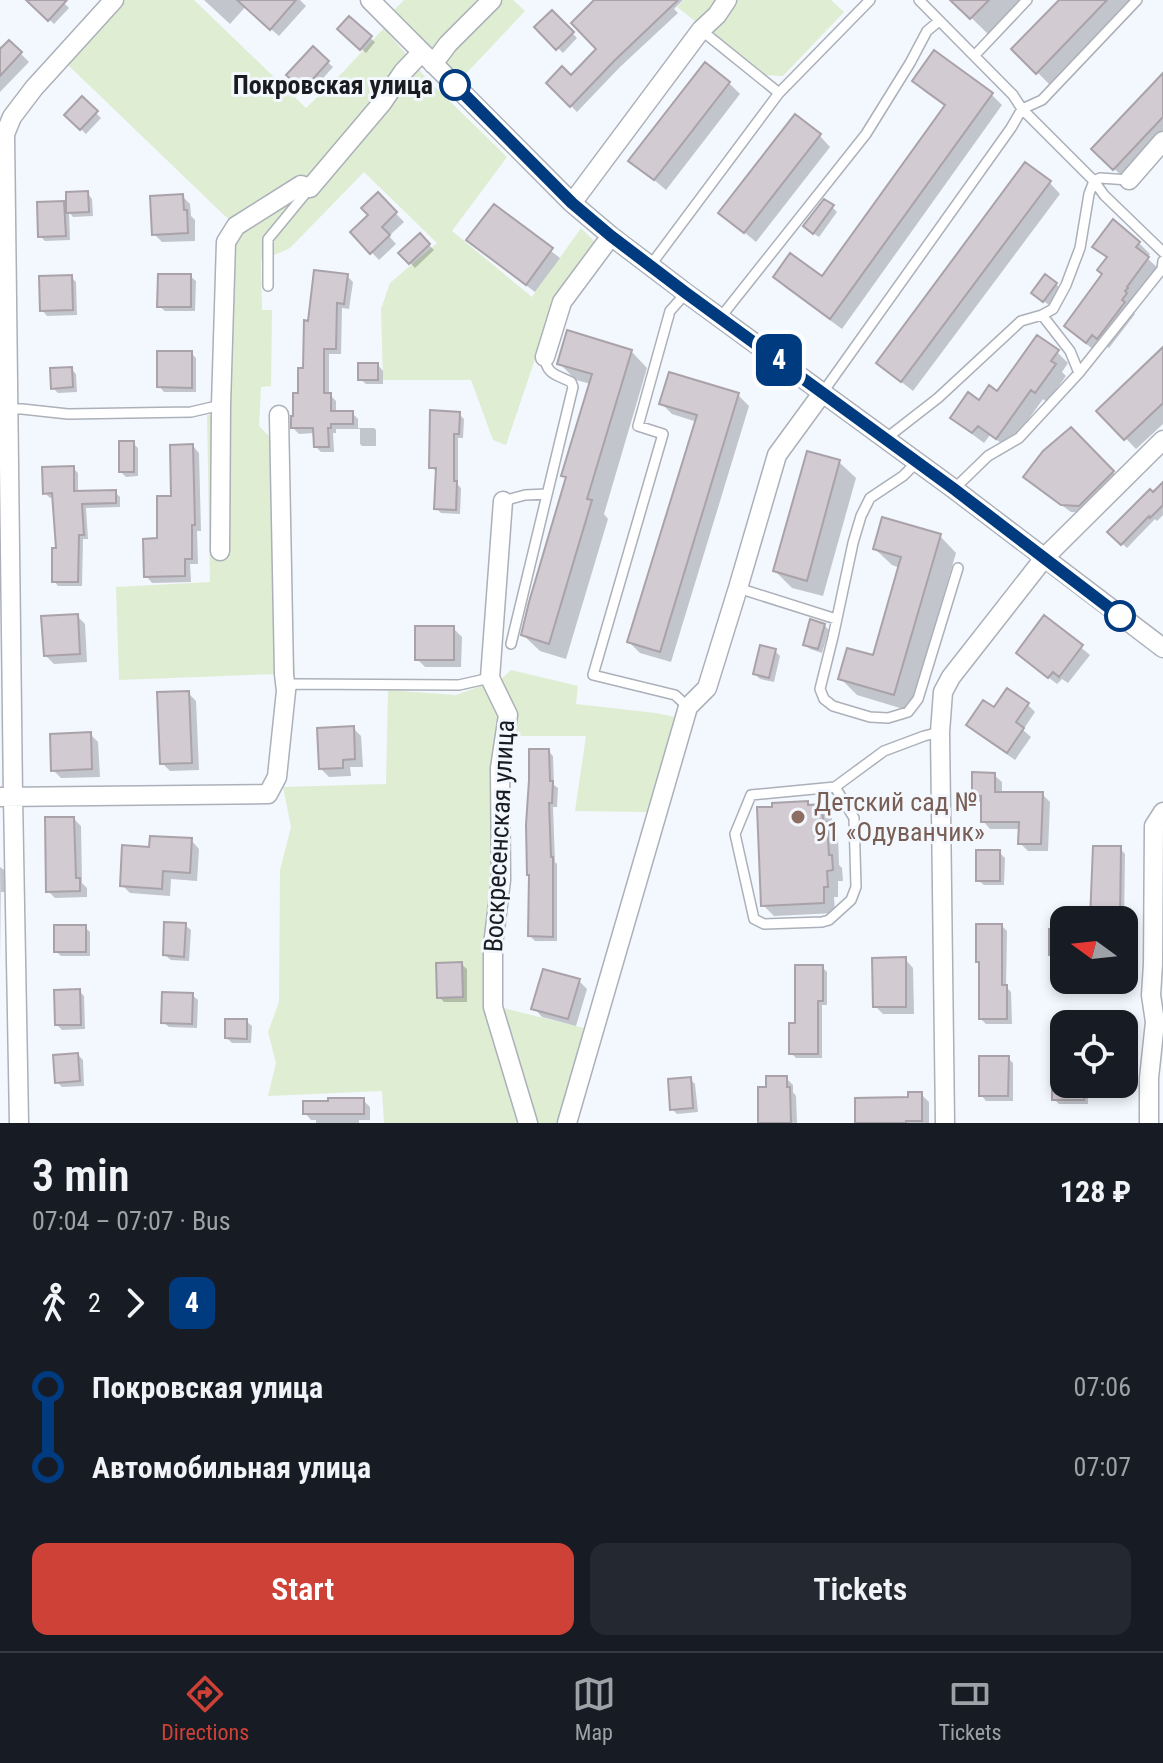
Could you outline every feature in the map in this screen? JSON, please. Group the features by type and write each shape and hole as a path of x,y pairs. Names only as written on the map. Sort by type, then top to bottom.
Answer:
{"street":[{"path":"19,1123 7,797 2,144 12,117 34,88 114,0"},
{"path":"370,0 572,203 611,236 954,489 1163,648"},
{"path":"220,551 226,242 236,226 301,185 310,188 382,103 403,72 448,44 492,0"},
{"path":"572,203 701,30 727,0"},
{"path":"1129,180 1163,141"},
{"path":"545,357 562,302 611,236"},
{"path":"567,1123 688,707 707,688 777,455 823,392"},
{"path":"7,797 268,794 277,777 286,691 279,415"},
{"path":"945,1123 940,732 943,692 951,677 1045,557 1163,440"},
{"path":"490,678 503,501"},
{"name":"Воскресенская улица","path":"490,678 508,715 500,768 501,880 493,945 493,1007 528,1123"},
{"path":"1149,1123 1149,1078 1155,1022 1151,995 1154,826 1163,812"}],"lane":[{"path":"650,266 779,93 870,0"},
{"path":"919,0 1013,95 1022,109 1094,181 1104,195 1163,252"},
{"path":"975,55 1027,0"},
{"path":"823,392 1022,109 1042,100 1137,0"},
{"path":"720,318 866,134 927,31 939,21"},
{"path":"701,30 779,93"},
{"path":"887,440 938,398 1021,321 1053,309 1080,248 1094,181 1100,178 1129,180"},
{"path":"268,286 268,239 310,188"},
{"path":"954,489 988,456 1019,438 1079,373 1162,269 1163,261"},
{"path":"686,293 670,311 638,426 663,434 593,675 675,695 688,707"},
{"path":"1042,315 1070,351 1079,373"},
{"path":"511,644 573,387 571,382 549,371 545,357"},
{"path":"5,409 68,414 191,412 221,405"},
{"path":"917,462 903,476 870,498 861,516 820,689 824,699 833,706 870,717 888,718 908,712 918,699 958,568"},
{"path":"503,501 525,495 547,494"},
{"path":"738,588 836,619"},
{"path":"286,691 295,684 459,685 490,678"},
{"path":"835,787 854,818 856,887 851,900 829,920 822,922 764,924 754,919 735,834 751,795 835,787 884,751 940,732"}],"green space":[{"path":"122,0 194,0 306,108 384,28 427,79 507,157 452,231 532,297 581,228 595,242 555,300 506,445 493,440 471,380 383,380 381,309 390,283 437,243 364,172 290,248 261,261 262,310 272,310 271,386 261,387 259,426 285,453 295,676 277,674 119,680 116,587 210,582 207,415 228,411 232,275 236,242 244,231 68,65"},
{"path":"404,0 513,0 525,11 460,80 394,10"},
{"path":"684,0 831,0 844,12 783,76 765,75 677,7"},
{"path":"511,670 578,686 576,704 675,717 647,812 575,811 586,736 513,736 516,712 500,680"},
{"path":"486,684 498,715 487,943 520,1123 384,1123 382,1091 268,1096 276,1063 268,1032 279,1002 280,870 291,827 283,787 386,784 388,690 456,695"},
{"path":"503,1008 584,1028 558,1123 534,1123"}],"building":[{"path":"26,0 67,0 48,21"},
{"path":"237,0 296,0 270,30"},
{"path":"594,0 678,0 570,107 546,83 562,66 571,75 596,49 571,23"},
{"path":"950,0 989,0 970,19"},
{"path":"1059,0 1107,0 1036,74 1011,49"},
{"path":"552,10 574,32 556,50 534,27"},
{"path":"349,16 372,36 360,50 337,29"},
{"path":"9,40 22,52 0,76 0,49"},
{"path":"313,46 329,61 303,90 286,75"},
{"path":"934,50 993,93 830,319 773,277 790,253 822,276 945,105 912,81"},
{"path":"705,62 730,82 654,180 628,161"},
{"path":"1163,73 1163,117 1113,170 1091,149"},
{"path":"82,96 98,111 80,130 64,115"},
{"path":"795,114 821,134 744,233 718,213"},
{"path":"1025,162 1051,181 901,382 876,363"},
{"path":"88,191 89,212 66,213 66,192"},
{"path":"378,192 397,212 382,227 390,235 370,254 350,232 368,215 361,208"},
{"path":"183,194 188,233 152,235 150,196"},
{"path":"824,199 834,205 813,234 803,226"},
{"path":"64,201 66,236 38,237 37,202"},
{"path":"494,204 553,248 526,285 466,240"},
{"path":"1113,219 1140,242 1136,247 1149,257 1127,287 1122,300 1125,302 1097,339 1092,335 1086,343 1064,326 1102,274 1097,270 1107,257 1092,247"},
{"path":"420,233 430,244 409,264 398,253"},
{"path":"314,270 348,274 344,304 337,303 336,349 324,349 324,393 331,393 331,411 353,411 353,424 331,424 328,428 329,447 314,447 313,428 291,428 293,393 298,393 298,368 303,368 304,320 308,321"},
{"path":"158,274 191,274 191,307 157,307"},
{"path":"1045,274 1057,283 1043,302 1031,293"},
{"path":"72,275 73,310 40,311 39,276"},
{"path":"567,330 632,350 587,499 592,500 549,644 521,635 566,477 561,476 592,374 557,364"},
{"path":"1037,335 1059,350 1051,361 1056,364 1035,393 1031,390 996,439 978,426 972,433 950,418 968,392 979,400 989,385 997,391"},
{"path":"1163,347 1163,403 1124,440 1096,411"},
{"path":"157,351 192,351 192,388 157,387"},
{"path":"358,363 378,363 378,380 358,380"},
{"path":"72,367 73,387 51,389 50,368"},
{"path":"669,372 739,393 660,652 627,642 697,415 659,404"},
{"path":"430,410 460,412 459,434 454,434 456,510 434,509 436,468 429,468"},
{"path":"1071,427 1114,471 1079,506 1061,505 1023,477 1043,451"},
{"path":"119,441 134,441 134,472 119,472"},
{"path":"193,444 195,525 192,525 192,559 185,559 185,576 144,577 143,539 157,538 157,496 171,496 170,445"},
{"path":"807,451 840,460 807,581 773,571"},
{"path":"74,466 74,491 116,490 116,503 82,504 84,535 79,535 78,582 52,582 52,548 56,548 52,493 43,494 42,467"},
{"path":"1163,482 1163,505 1121,545 1107,532 1150,489 1153,492"},
{"path":"882,517 941,534 894,695 838,679 847,648 873,655 901,557 873,549"},
{"path":"78,614 80,654 44,656 41,616"},
{"path":"1044,615 1083,645 1059,677 1053,672 1048,678 1016,653"},
{"path":"810,619 825,624 818,649 803,645"},
{"path":"415,626 454,626 454,660 415,660"},
{"path":"760,645 776,649 769,678 753,674"},
{"path":"1007,688 1029,703 1016,722 1024,728 1007,753 966,725 983,700 994,707"},
{"path":"189,691 192,763 160,764 157,692"},
{"path":"354,726 355,759 343,760 343,768 319,769 317,728"},
{"path":"91,732 92,769 51,771 50,734"},
{"path":"529,749 549,749 550,781 553,781 552,803 549,803 553,937 528,936 526,825"},
{"path":"972,772 995,773 995,792 1043,792 1041,844 1018,844 1019,822 981,822 981,796 972,796"},
{"path":"808,801 808,805 822,804 823,822 827,822 833,870 827,871 828,887 824,887 824,903 761,906 757,807"},
{"path":"45,817 74,817 76,878 80,878 80,891 46,892"},
{"path":"150,836 192,838 190,873 163,871 162,889 120,886 122,845 149,847"},
{"path":"1093,846 1121,846 1120,906 1091,906"},
{"path":"976,850 1000,850 1000,881 976,881"},
{"path":"164,922 186,923 184,957 163,955"},
{"path":"976,924 1002,924 1002,985 1007,985 1007,1019 979,1019"},
{"path":"54,925 86,925 86,952 54,952"},
{"path":"906,957 906,1007 873,1007 872,958"},
{"path":"462,962 463,997 437,998 436,963"},
{"path":"795,965 823,965 823,1001 818,1001 818,1054 789,1054 789,1023 795,1023"},
{"path":"543,969 580,979 568,1019 531,1009"},
{"path":"80,989 81,1025 55,1025 54,990"},
{"path":"162,992 193,993 192,1024 161,1023"},
{"path":"225,1019 247,1019 247,1039 225,1038"},
{"path":"78,1053 80,1081 55,1083 53,1055"},
{"path":"979,1056 1009,1056 1008,1096 979,1096"},
{"path":"766,1076 787,1076 791,1123 758,1123 758,1087 766,1087"},
{"path":"691,1077 693,1108 670,1110 668,1079"},
{"path":"908,1092 922,1092 922,1121 855,1123 855,1098 908,1097"},
{"path":"328,1098 364,1098 364,1114 303,1114 303,1101 328,1101"},
{"path":"1052,1098 1084,1098 1084,1100"}],"bus line":[{"name":"4","path":"455,85 572,203 611,236 954,489 1120,616"}],"place":[{"name":"Покровская улица","path":"455,85"},
{"name":"Детский сад № 91 «Одуванчик»","path":"798,817"}]}
